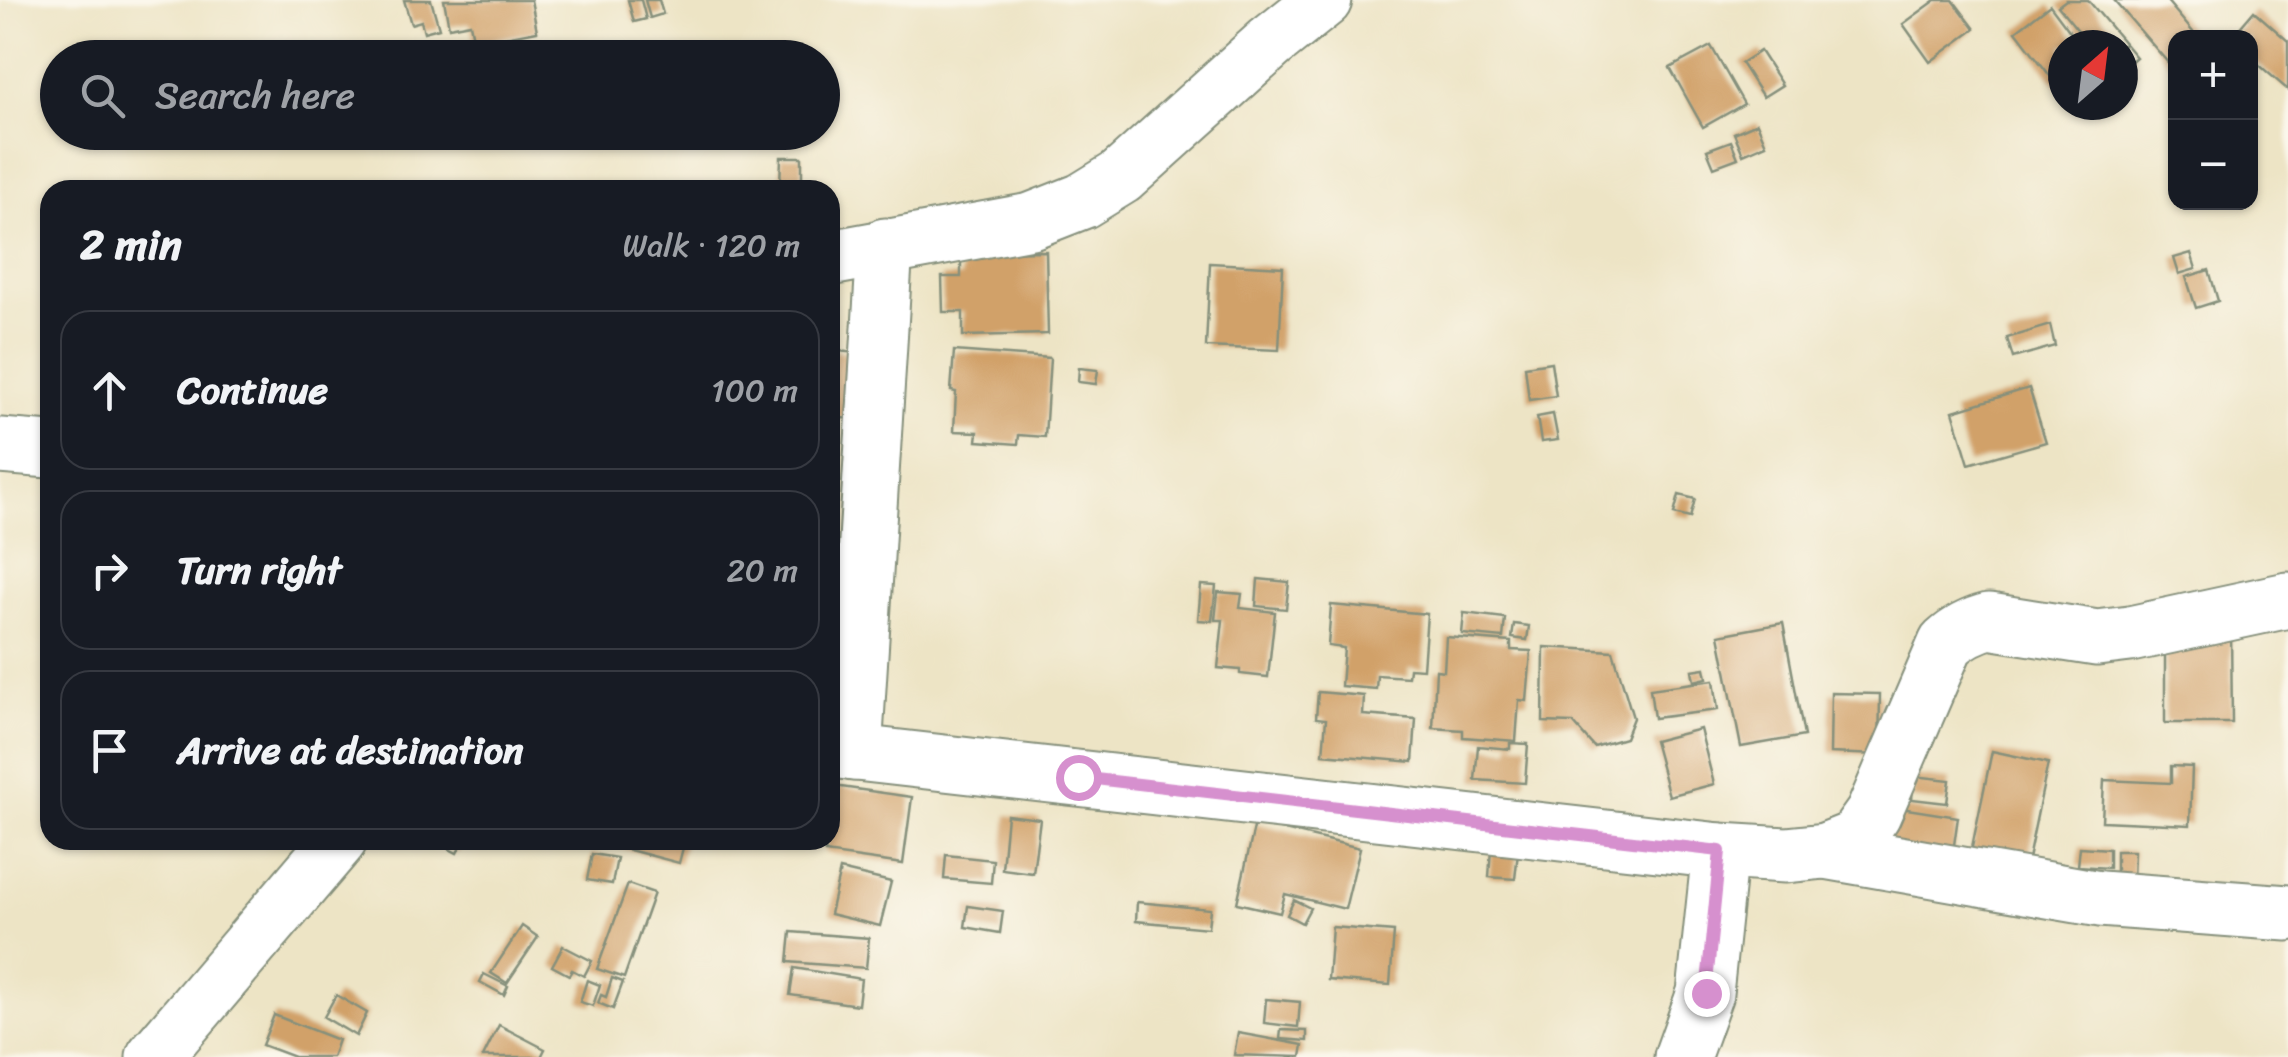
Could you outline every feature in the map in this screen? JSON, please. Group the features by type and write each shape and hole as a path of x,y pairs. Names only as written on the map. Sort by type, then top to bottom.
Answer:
{"street":[{"path":"840,256 1031,221 1082,201 1121,177 1270,43 1324,0"},
{"path":"885,246 842,751 1720,851 1786,855 1826,852 2100,900 2288,913"},
{"path":"0,446 40,449"},
{"path":"1826,852 1855,839 1874,814 1946,644 1955,636 1988,621 2096,638 2288,600"},
{"path":"154,1057 330,850"},
{"path":"1682,1057 1706,993 1720,851"}],"building":[{"path":"404,0 431,0 439,28 424,32 421,21 411,24"},
{"path":"444,0 531,0 537,31 473,40 470,23 449,27"},
{"path":"628,0 641,0 646,19 634,22"},
{"path":"645,0 659,0 663,14 650,18"},
{"path":"1936,0 1953,0 1975,29 1930,62 1903,24"},
{"path":"2066,0 2088,0 2113,30 2078,30 2058,6"},
{"path":"2114,0 2166,0 2191,30 2168,30 2168,63"},
{"path":"2050,5 2069,30 2048,30 2048,73 2016,31"},
{"path":"2254,11 2288,41 2288,90 2258,64 2258,30 2238,30"},
{"path":"1711,46 1744,104 1703,127 1670,68"},
{"path":"1760,51 1782,85 1763,97 1741,63"},
{"path":"1757,123 1766,144 1743,154 1734,133"},
{"path":"1731,141 1738,158 1714,167 1707,150"},
{"path":"781,157 802,157 802,180 780,180"},
{"path":"1046,251 1048,334 963,336 963,312 943,312 942,277 961,277 961,258 981,252"},
{"path":"2191,253 2196,269 2179,274 2174,258"},
{"path":"1210,263 1283,267 1279,350 1206,347"},
{"path":"2209,270 2218,301 2196,308 2186,277"},
{"path":"2050,325 2055,346 2013,358 2007,338"},
{"path":"840,351 856,353 851,419 840,418"},
{"path":"954,351 1050,358 1045,437 1019,435 1018,444 977,441 978,432 954,431"},
{"path":"1551,362 1556,396 1529,400 1525,366"},
{"path":"1079,368 1098,370 1096,384 1078,382"},
{"path":"2029,388 2046,442 1969,464 1953,411"},
{"path":"1553,414 1558,440 1541,442 1537,417"},
{"path":"1679,495 1695,499 1690,518 1674,514"},
{"path":"1258,579 1289,582 1286,609 1256,606"},
{"path":"1201,585 1216,586 1212,621 1198,620"},
{"path":"1218,592 1242,594 1240,608 1275,612 1268,677 1218,668 1223,620 1215,620"},
{"path":"1331,605 1427,614 1423,669 1409,668 1408,677 1377,675 1376,689 1341,686 1344,648 1328,646"},
{"path":"1464,613 1505,618 1503,638 1462,634"},
{"path":"1783,623 1804,736 1741,747 1719,635"},
{"path":"1514,624 1529,626 1527,640 1512,638"},
{"path":"2165,629 2231,629 2232,723 2165,723"},
{"path":"1446,637 1511,642 1511,650 1531,651 1527,701 1519,700 1516,741 1463,737 1463,730 1433,728 1436,670 1444,671"},
{"path":"1544,647 1613,651 1633,718 1625,738 1594,747 1573,723 1543,722"},
{"path":"1705,668 1707,678 1694,681 1692,670"},
{"path":"1714,680 1718,710 1654,718 1650,689"},
{"path":"1318,692 1364,696 1363,715 1416,719 1413,762 1323,754 1326,719 1316,718"},
{"path":"1831,693 1880,694 1879,755 1830,753"},
{"path":"1700,729 1714,784 1669,796 1654,741"},
{"path":"1510,743 1528,744 1525,783 1475,780 1478,746 1510,749"},
{"path":"1992,751 2048,763 2027,864 1971,852"},
{"path":"2171,766 2192,767 2190,825 2102,821 2104,780 2171,783"},
{"path":"1914,776 1950,780 1947,803 1912,799"},
{"path":"840,787 912,797 903,864 825,853 840,850"},
{"path":"1888,806 1958,817 1952,859 1882,849"},
{"path":"1007,815 1040,819 1033,873 1002,869"},
{"path":"1255,823 1360,848 1345,909 1285,894 1280,913 1237,903"},
{"path":"2080,847 2109,849 2109,868 2078,866"},
{"path":"1491,849 1518,852 1515,879 1489,877"},
{"path":"630,850 682,850 679,863"},
{"path":"2116,851 2134,851 2133,882 2116,882"},
{"path":"592,854 617,858 612,884 587,880"},
{"path":"946,855 993,860 991,883 944,879"},
{"path":"840,870 891,882 880,926 830,914"},
{"path":"628,884 654,893 624,978 597,969"},
{"path":"1294,900 1310,908 1302,923 1287,915"},
{"path":"1137,902 1210,909 1208,928 1136,921"},
{"path":"968,906 1003,911 1000,933 965,927"},
{"path":"522,926 538,937 507,983 491,973"},
{"path":"1332,927 1394,932 1390,985 1328,980"},
{"path":"791,932 869,938 866,968 788,962"},
{"path":"563,946 592,961 584,976 572,970 569,975 552,966"},
{"path":"794,968 861,979 858,1005 790,995"},
{"path":"484,974 508,986 504,995 480,982"},
{"path":"612,978 623,982 613,1009 598,1003 601,995 606,997"},
{"path":"587,980 600,985 593,1006 580,1002"},
{"path":"336,995 367,1013 356,1036 324,1017"},
{"path":"1266,999 1300,1002 1298,1027 1264,1023"},
{"path":"274,1015 338,1040 332,1057 294,1057 262,1045"},
{"path":"499,1025 545,1049 541,1057 483,1057"},
{"path":"1281,1030 1307,1031 1307,1041 1280,1039"},
{"path":"1238,1033 1303,1045 1301,1057 1234,1055"}],"route":[{"path":"1078,777 1720,851 1706,993"}]}
